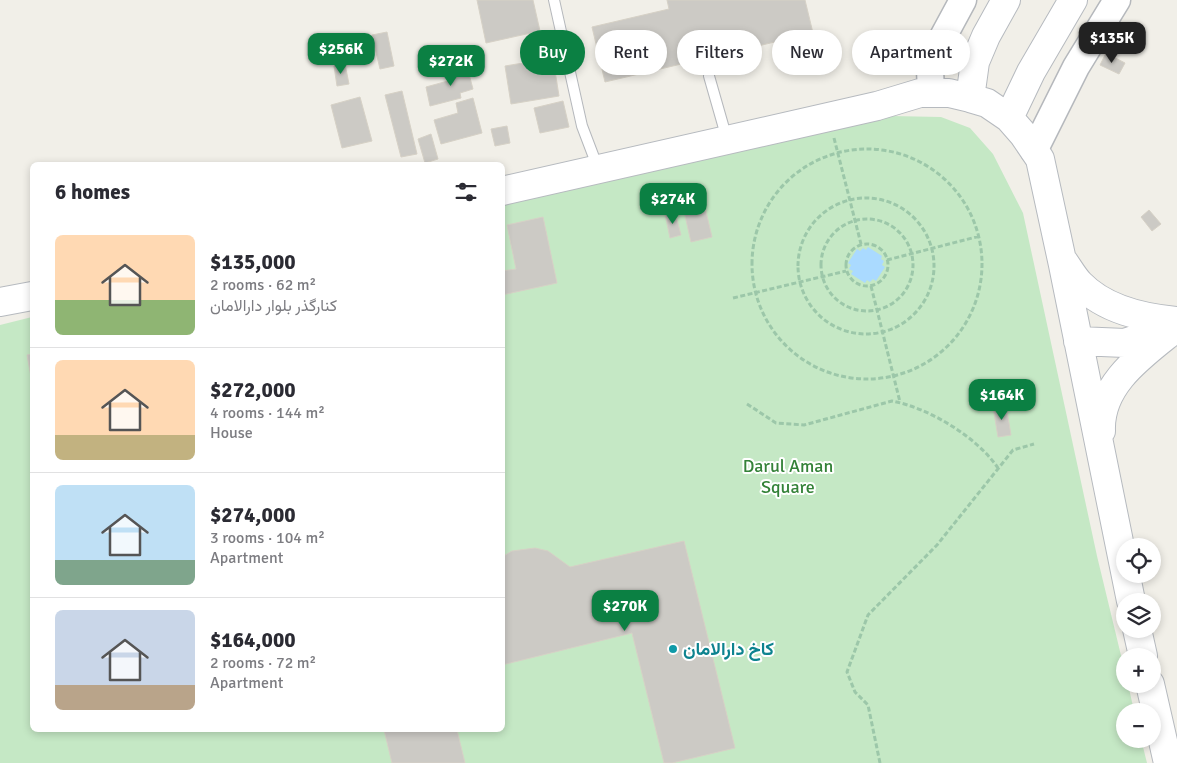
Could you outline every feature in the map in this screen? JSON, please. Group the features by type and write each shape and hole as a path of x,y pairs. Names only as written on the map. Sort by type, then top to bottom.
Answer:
{"main road":[{"path":"970,98 975,62 986,36 1006,0"},
{"path":"1009,118 1031,72 1073,0"},
{"path":"505,190 877,106 920,93 949,93 987,103 1009,118 1023,134 1040,159 1062,258 1128,593"},
{"path":"1062,258 1079,284 1100,300 1141,316 1177,324"},
{"path":"0,302 30,296"},
{"path":"1078,341 1126,343 1177,324"},
{"path":"1103,465 1100,420 1108,395 1130,365 1177,324"},
{"path":"1152,693 1168,763"}],"street":[{"path":"931,93 930,69 936,50 963,0"},
{"path":"1034,151 1076,66 1117,0"}],"lane":[{"path":"554,0 582,126 598,169"},
{"path":"709,76 727,140"}],"path":[{"path":"834,138 861,244"},
{"path":"862,148 901,153 937,171 964,199 980,236 983,275 972,314 949,346 917,369 878,379 839,376 802,360 774,333 755,298 750,263 756,228 771,197 796,171 827,155 862,148"},
{"path":"874,198 897,204 916,218 928,238 935,260 932,283 923,304 906,321 883,331 862,334 840,329 820,316 806,298 800,283 798,257 804,237 815,220 832,206 850,199 874,198"},
{"path":"875,219 890,224 902,233 910,246 912,254 914,262 912,277 906,291 895,302 877,310 866,311 851,308 838,301 828,289 822,277 821,260 825,246 833,233 845,224 855,220 875,219"},
{"path":"887,260 980,236"},
{"path":"861,244 875,245 881,249 887,260 888,268 886,275 881,281 871,286 861,286 855,283 849,278 846,271 845,265 849,252 861,244"},
{"path":"733,298 846,271"},
{"path":"871,286 900,402"},
{"path":"747,404 776,423 804,425 892,401 900,402 926,412 968,437 991,457 998,468"},
{"path":"880,763 868,705 855,692 847,672 868,615 937,545 1012,450 1034,444"}],"green space":[{"name":"Darul Aman Square","path":"891,116 941,117 970,128 993,154 1023,213 1097,556 1119,648 1116,648 1116,693 1130,693 1132,703 1116,703 1116,748 1143,748 1147,763 0,763 0,325 30,318 30,732 505,732 505,199"}],"water":[{"path":"868,247 882,256 881,259 884,261 882,265 885,267 876,281 873,279 870,282 867,280 865,283 851,274 853,271 849,269 851,265 848,263 857,249 860,251 863,248 866,250"}],"building":[{"path":"477,0 533,0 540,30 520,30 520,35 486,43"},
{"path":"667,0 805,0 812,30 772,30 772,43 762,45 762,30 677,30 677,65 667,67 667,30 595,30 595,40 592,27 669,9"},
{"path":"387,32 394,66 380,69 372,35"},
{"path":"349,43 353,53 333,59 330,48"},
{"path":"1106,53 1125,63 1119,74 1100,65"},
{"path":"466,63 473,89 460,93 461,98 430,106 426,87 455,79 452,67"},
{"path":"345,64 349,84 337,86 334,66"},
{"path":"520,64 520,75 556,75 559,96 511,104 505,66"},
{"path":"603,75 635,75 605,82"},
{"path":"402,91 417,154 401,157 385,95"},
{"path":"360,97 372,141 342,148 331,105"},
{"path":"473,98 482,133 441,144 434,120 458,113 456,103"},
{"path":"563,101 569,127 540,133 534,108"},
{"path":"507,126 510,143 495,146 491,129"},
{"path":"431,134 438,159 425,162 418,139"},
{"path":"704,203 712,237 691,242 683,207"},
{"path":"1149,210 1161,224 1152,231 1141,217"},
{"path":"675,212 681,235 670,238 665,214"},
{"path":"543,217 557,283 505,294 505,271 516,269 507,225"},
{"path":"30,354 30,371 27,355"},
{"path":"1006,405 1011,435 998,437 993,407"},
{"name":"کاخ دارالامان","path":"684,541 735,748 672,763 664,763 632,633 505,664 505,555 512,551 535,548 548,551 570,567"},
{"path":"384,732 457,732 465,763 392,763"}],"place":[{"name":"کاخ دارالامان","path":"673,649"}]}
